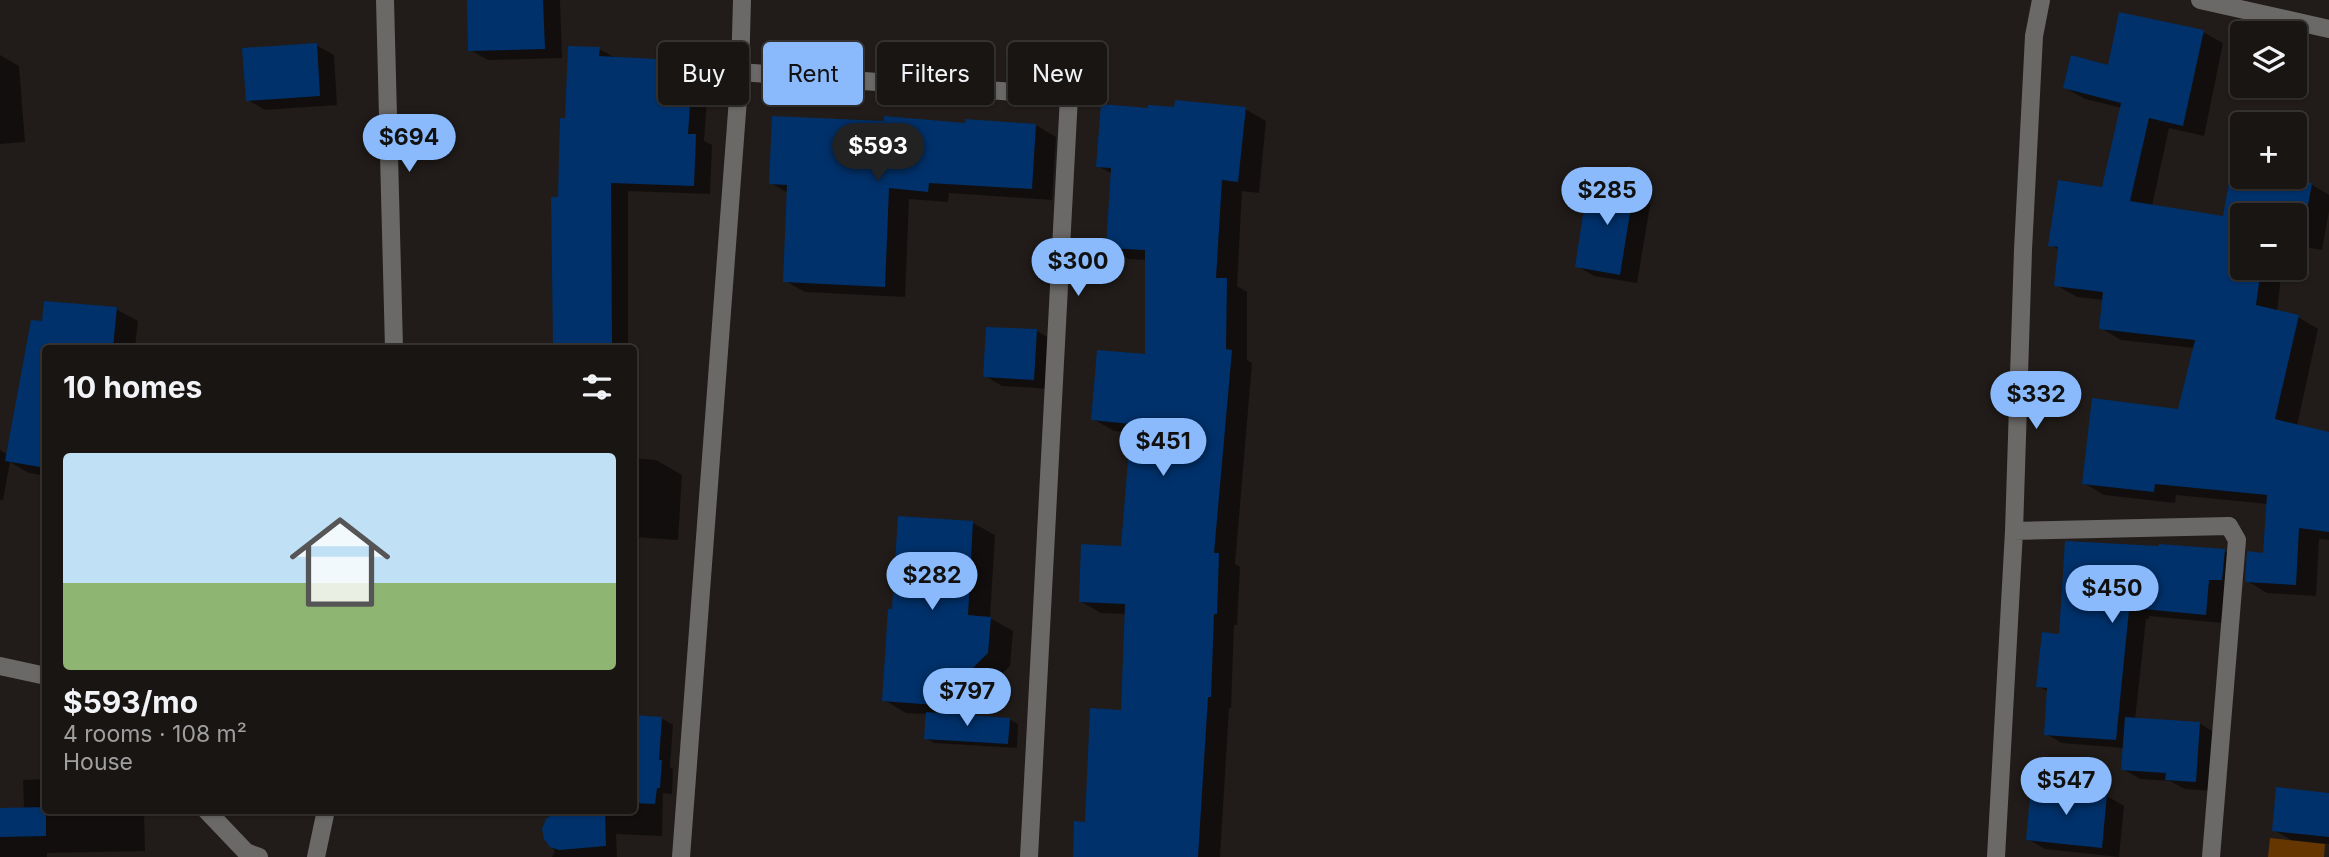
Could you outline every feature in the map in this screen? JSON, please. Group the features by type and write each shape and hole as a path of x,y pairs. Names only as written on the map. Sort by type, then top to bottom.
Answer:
{"street":[{"path":"385,0 394,345"},
{"path":"741,42 742,0"},
{"path":"1996,857 2014,531 2033,49 2041,0"},
{"path":"2200,0 2329,29"},
{"path":"749,73 1069,96 1028,857"},
{"path":"681,857 738,105"},
{"path":"2014,531 2230,526 2237,540 2211,857"},
{"path":"0,666 42,675"},
{"path":"209,814 246,852 259,857"},
{"path":"316,857 325,814"}],"shaded area":[{"path":"2270,838 2325,844 2324,857 2268,857"}],"building":[{"path":"467,0 543,0 545,49 468,51"},
{"path":"2119,12 2204,30 2183,126 2149,118 2130,201 2223,216 2230,177 2230,189 2307,189 2307,182 2312,183 2307,211 2307,203 2230,203 2230,280 2259,280 2256,305 2299,315 2275,419 2329,432 2329,532 2299,528 2296,585 2245,582 2247,551 2263,553 2267,495 2155,484 2154,492 2082,484 2092,398 2178,409 2195,340 2099,329 2103,292 2054,286 2058,247 2048,246 2058,180 2102,187 2121,103 2063,88 2071,55 2108,65"},
{"path":"317,43 320,96 246,101 242,48"},
{"path":"568,46 600,47 599,56 658,59 658,105 690,105 688,134 696,134 694,186 611,183 612,343 553,343 551,197 558,197 560,118 565,118"},
{"path":"1175,100 1246,107 1238,182 1222,180 1216,278 1227,278 1226,349 1232,350 1214,553 1219,553 1217,614 1214,614 1211,697 1208,697 1198,857 1073,857 1074,821 1085,822 1090,708 1121,710 1125,604 1079,602 1081,544 1121,546 1131,424 1091,420 1097,350 1145,354 1145,250 1106,248 1111,168 1096,167 1101,105 1174,107"},
{"path":"772,116 884,121 884,116 965,123 965,119 1036,124 1032,189 929,183 928,192 889,188 885,287 783,282 787,185 769,184"},
{"path":"1607,172 1636,176 1620,275 1575,267 1584,208 1601,211"},
{"path":"44,301 117,307 113,345 42,345 42,467 5,461 31,320 42,321"},
{"path":"986,327 1037,329 1034,380 983,377"},
{"path":"898,516 973,521 968,615 991,617 988,653 935,705 882,701"},
{"path":"2065,541 2225,549 2222,580 2209,580 2206,615 2132,608 2132,611 2129,610 2116,740 2044,735 2047,688 2036,687 2042,632 2059,634"},
{"path":"926,712 1010,718 1008,744 924,739"},
{"path":"637,715 662,717 660,788 657,788 655,804 637,803"},
{"path":"2125,717 2200,722 2196,782 2165,780 2166,773 2121,770"},
{"path":"2031,786 2107,794 2102,848 2026,840"},
{"path":"2276,787 2329,793 2329,837 2272,831"},
{"path":"42,807 42,814 46,814 46,836 0,837 0,808"},
{"path":"553,814 605,814 606,846 559,850 550,847 544,839 542,829 546,819"}]}
